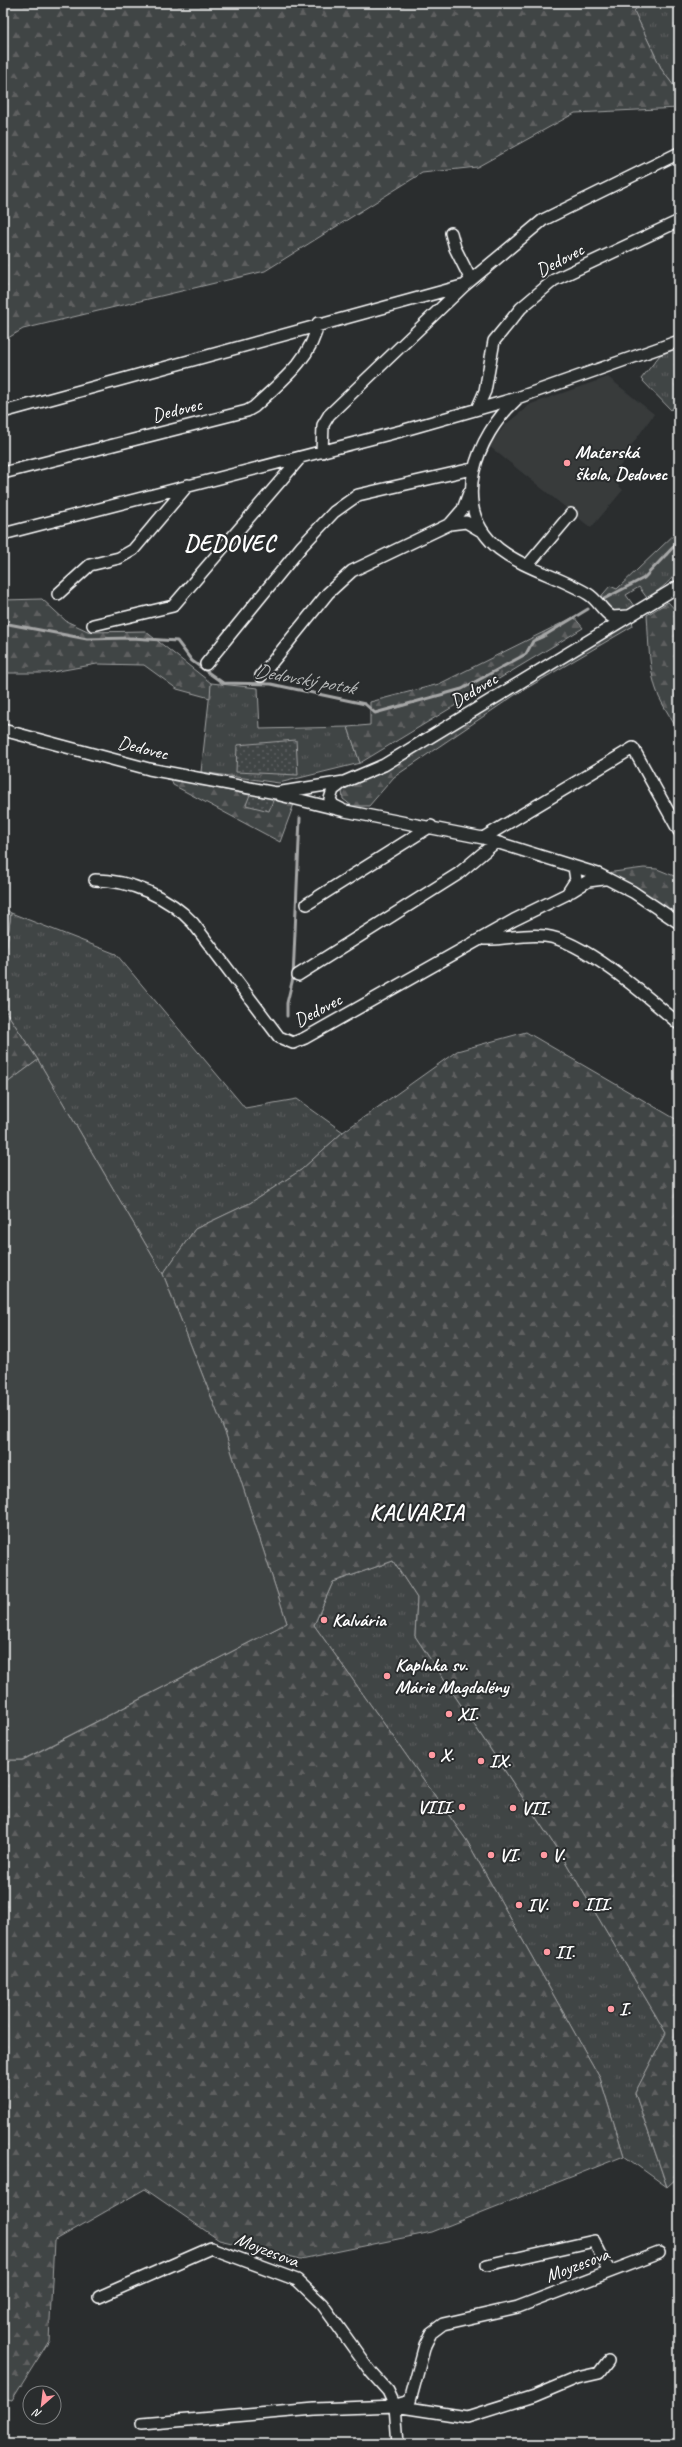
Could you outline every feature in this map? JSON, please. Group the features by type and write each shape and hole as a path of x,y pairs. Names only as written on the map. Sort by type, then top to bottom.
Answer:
{"street":[{"name":"Dedovec","path":"322,452 323,425 329,415 431,316 468,283 543,220 679,152"},
{"name":"Dedovec","path":"477,409 485,391 491,350 494,341 521,308 539,290 554,280 679,221"},
{"path":"451,233 468,283"},
{"name":"Dedovec","path":"3,412 318,323 468,283"},
{"path":"423,296 431,305 431,316"},
{"name":"Dedovec","path":"3,473 247,411 254,407 301,361 312,344 318,323"},
{"path":"3,534 188,485 322,452 517,398 679,341"},
{"path":"450,524 463,509 470,489 472,468 495,424 517,398"},
{"path":"93,625 173,606 301,457"},
{"path":"206,664 302,546 334,512 358,495 472,468"},
{"path":"58,594 90,565 119,558 133,550 188,485"},
{"path":"470,489 475,516 484,532 500,550 594,599 607,614 621,618 631,615"},
{"path":"528,565 571,514"},
{"path":"261,676 328,593 352,571 450,524 466,522 484,532"},
{"name":"Dedovec","path":"276,793 344,782 384,765 679,586"},
{"name":"Dedovec","path":"3,730 149,769 276,793 345,811 431,826 483,838 574,867 618,884 679,924"},
{"path":"483,838 633,748 679,831"},
{"path":"344,782 333,790 330,798 333,805 345,811"},
{"path":"307,904 431,826"},
{"path":"298,975 458,874 496,842"},
{"path":"567,894 576,880 574,867"},
{"name":"Dedovec","path":"95,880 112,881 141,889 184,914 193,923 273,1030 279,1037 288,1043 305,1038 484,939 514,920 567,894 582,883 593,879 606,880 618,884"},
{"path":"484,939 503,939 540,935 565,941 595,958 679,1024"},
{"path":"487,2265 594,2241 609,2271"},
{"name":"Moyzesova","path":"99,2297 211,2248 297,2280 332,2316 371,2372 388,2391 395,2406 398,2444"},
{"name":"Moyzesova","path":"395,2406 410,2401 425,2345 431,2333 443,2324 518,2307 659,2253"},
{"name":"Moyzesova","path":"141,2424 315,2409 395,2406 467,2417 534,2396 578,2378 599,2373 608,2361"}],"shaded area":[{"name":"Materská škola, Dedovec","path":"608,377 654,414 631,446 634,448 611,478 623,490 591,528 489,446 505,425 531,404"}],"green space":[{"path":"3,3 641,3 634,11 662,70 679,93 679,108 575,113 477,167 422,173 265,271 23,329 3,341"},
{"path":"641,3 679,3 679,93 662,70 634,11"},
{"path":"679,348 679,400 671,410 641,379 660,355"},
{"path":"679,530 678,563 673,577 667,583 647,598 639,587 626,595 634,606 622,614 614,612 598,600 610,586 617,589"},
{"path":"42,599 66,621 90,632 145,631 211,683 210,698 177,689 144,665 97,664 47,673 3,673 3,600"},
{"path":"668,602 679,614 679,735 655,687 650,656 647,615"},
{"path":"631,615 633,626 515,695 394,777 369,806 352,806 343,799 342,791"},
{"path":"574,617 583,628 360,763 348,727 370,725 370,702 439,684"},
{"path":"211,683 258,688 260,729 348,727 360,763 279,783 201,772"},
{"path":"296,740 298,775 236,772 237,745"},
{"path":"171,779 294,804 280,842 173,785"},
{"path":"251,792 274,798 269,811 246,805"},
{"path":"644,868 657,869 679,878 679,923 598,874"},
{"path":"3,907 11,913 3,973"},
{"path":"11,913 116,954 245,1108 297,1099 343,1132 301,1170 250,1203 195,1229 163,1274 38,1060 3,1007 3,973"},
{"path":"3,1007 38,1060 3,1086"},
{"path":"526,1032 679,1121 679,2176 667,2187 635,2093 666,2033 565,1861 415,1636 417,1598 393,1561 333,1582 314,1625 467,1841 600,2078 624,2156 432,2232 301,2259 219,2240 145,2189 54,2241 49,2341 12,2400 3,2398 3,1760 23,1760 287,1623 226,1435 163,1274 195,1229 250,1203 301,1170 343,1132 457,1051"},
{"path":"38,1060 163,1274 226,1435 287,1623 22,1760 3,1760 3,1086"},
{"path":"393,1561 417,1598 415,1636 565,1861 666,2033 635,2093 667,2187 624,2156 600,2078 467,1841 314,1625 333,1582"}],"waterway":[{"name":"Dedovský potok","path":"602,600 644,578 679,541"},
{"name":"Dedovský potok","path":"3,623 87,639 132,638 177,641 192,661 223,683 271,684 365,704 375,713 462,689 526,654 533,641 588,609"},
{"path":"287,1016 287,1003 293,978 300,818"}],"place":[{"name":"Materská škola, Dedovec","path":"567,463"},
{"name":"Kalvária","path":"324,1620"},
{"name":"Kaplnka sv. Márie Magdalény","path":"387,1676"},
{"name":"XI.","path":"449,1714"},
{"name":"X.","path":"432,1755"},
{"name":"IX.","path":"481,1761"},
{"name":"VIII.","path":"462,1807"},
{"name":"VII.","path":"513,1808"},
{"name":"VI.","path":"491,1855"},
{"name":"V.","path":"544,1855"},
{"name":"III.","path":"576,1904"},
{"name":"IV.","path":"519,1905"},
{"name":"II.","path":"547,1952"},
{"name":"I.","path":"611,2009"}],"district":[{"name":"DEDOVEC","path":"230,543"},
{"name":"KALVARIA","path":"417,1512"}]}
